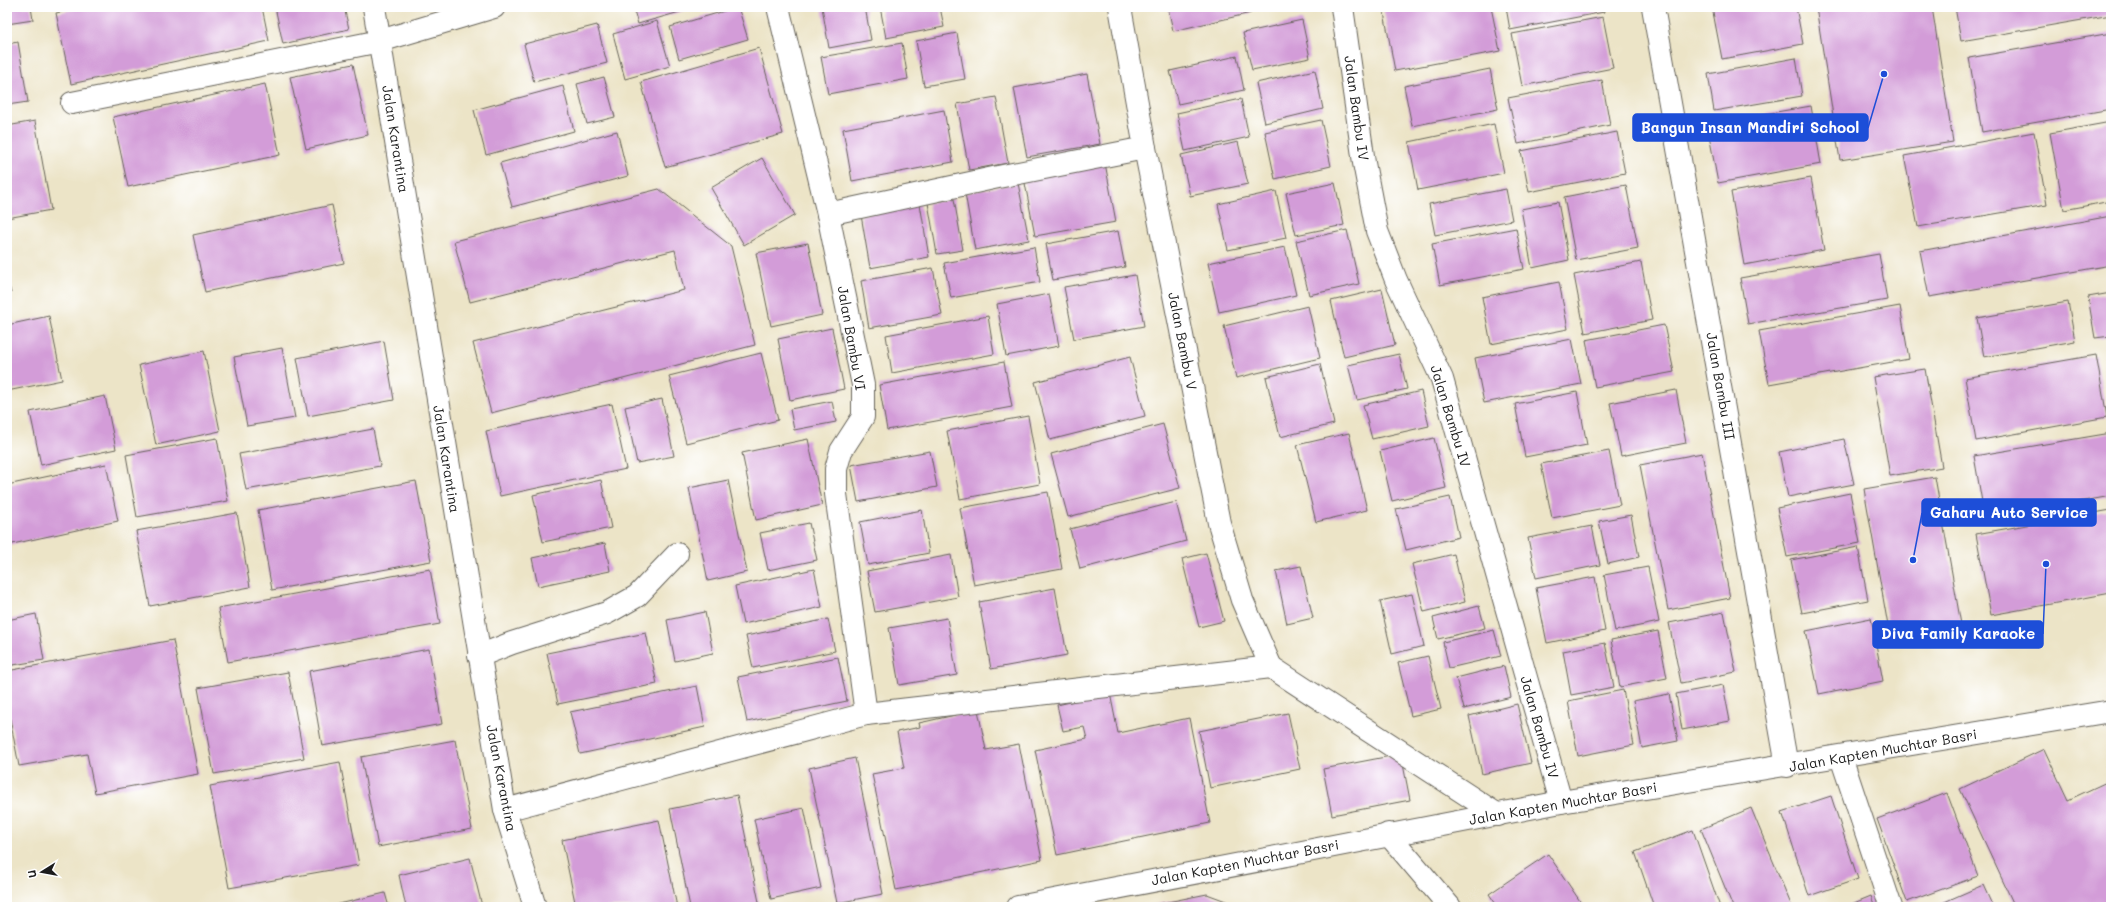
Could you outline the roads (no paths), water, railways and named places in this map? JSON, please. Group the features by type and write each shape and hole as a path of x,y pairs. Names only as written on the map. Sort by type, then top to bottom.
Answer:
{"street":[{"name":"Jalan Karantina","path":"374,7 505,810 535,907"},
{"path":"72,104 380,41 494,7"},
{"name":"Jalan Bambu VI","path":"778,7 828,214 863,385 863,417 841,451 836,469 836,494 866,714"},
{"name":"Jalan Bambu V","path":"1120,7 1145,148 1219,523 1242,600 1271,667"},
{"name":"Jalan Bambu IV","path":"1342,7 1364,163 1377,230 1396,280 1442,379 1561,802"},
{"name":"Jalan Bambu III","path":"1653,7 1787,766"},
{"path":"828,214 998,177 1145,148"},
{"path":"479,656 512,642 607,613 637,596 676,554"},
{"path":"505,810 866,714 1271,667 1498,815"},
{"name":"Jalan Kapten Muchtar Basri","path":"1018,907 1388,834 1498,815 1561,802 1787,766 2111,711"},
{"path":"1840,757 1891,907"},
{"path":"1388,834 1450,907"}],"place":[{"name":"Bangun Insan Mandiri School","path":"1884,74"},
{"name":"Gaharu Auto Service","path":"1913,560"},
{"name":"Diva Family Karaoke","path":"2046,564"}]}
